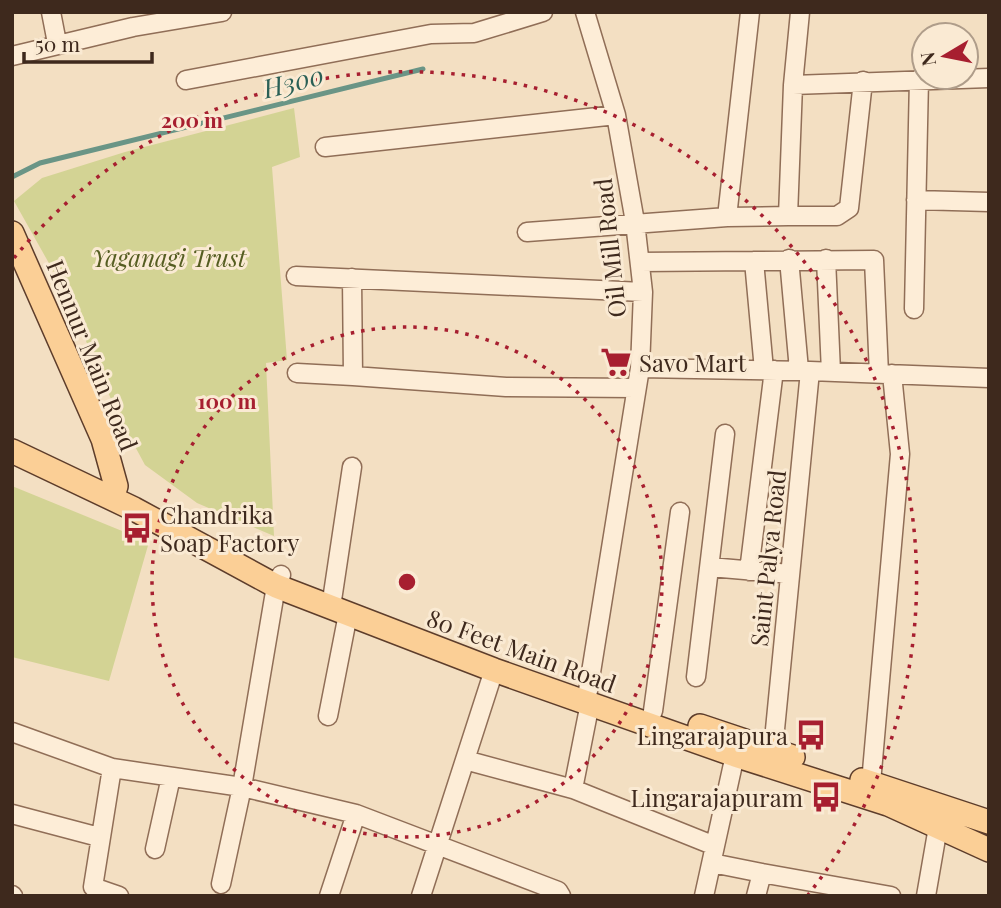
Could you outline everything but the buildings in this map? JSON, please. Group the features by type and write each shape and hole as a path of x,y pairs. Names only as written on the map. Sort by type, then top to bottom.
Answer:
{"main road":[{"name":"Hennur Main Road","path":"12,233 103,439 114,492"},
{"name":"80 Feet Main Road","path":"12,436 279,581 337,606 494,670 589,697 653,711 773,750 876,795 989,850"},
{"name":"80 Feet Main Road","path":"12,451 114,492"},
{"name":"80 Feet Main Road","path":"337,606 589,697 734,755 876,795 989,822"}],"street":[{"path":"51,12 57,43"},
{"path":"12,56 57,43 222,12"},
{"path":"186,80 431,34 474,33 543,12"},
{"name":"Oil Mill Road","path":"573,789 639,368 643,292 635,222 616,115 585,12"},
{"path":"727,217 750,12"},
{"path":"788,216 793,85 800,12"},
{"path":"793,85 910,79"},
{"path":"527,232 727,217 838,216 849,208 863,81"},
{"path":"914,309 919,91"},
{"path":"325,147 616,115"},
{"path":"916,200 989,202"},
{"name":"Saint Palya Road","path":"773,750 790,574 804,370 789,259"},
{"path":"826,259 831,372"},
{"path":"640,262 874,260 886,374 900,454 876,795"},
{"path":"749,571 769,370 754,261"},
{"path":"296,276 643,292"},
{"path":"352,278 353,376"},
{"path":"639,368 804,370 989,378"},
{"path":"297,373 506,387 636,388"},
{"path":"696,677 725,434"},
{"path":"328,716 352,467"},
{"path":"653,711 680,512"},
{"path":"709,567 790,574"},
{"path":"221,884 242,787 279,581"},
{"path":"421,896 494,670"},
{"path":"12,732 112,768 242,787 356,814 563,895"},
{"path":"704,896 734,755"},
{"path":"465,760 573,789 713,855 762,873 848,892 891,896"},
{"path":"112,768 92,892 120,896"},
{"path":"155,849 171,777"},
{"path":"12,814 99,837"},
{"path":"329,896 356,814"},
{"path":"926,896 937,827"},
{"path":"756,896 762,873"}],"green space":[{"name":"Yaganagi Trust","path":"294,108 300,157 272,167 287,360 266,363 274,536 197,503 145,465 117,413 64,290 14,201 42,178 125,152"},
{"path":"12,486 149,542 109,681 12,657"}],"waterway":[{"name":"H300","path":"12,177 40,163 423,69"}],"place":[{"name":"Savo Mart","path":"616,362"},
{"name":"Chandrika Soap Factory","path":"137,528"},
{"name":"Lingarajapura","path":"811,735"},
{"name":"Lingarajapuram","path":"826,797"}]}
